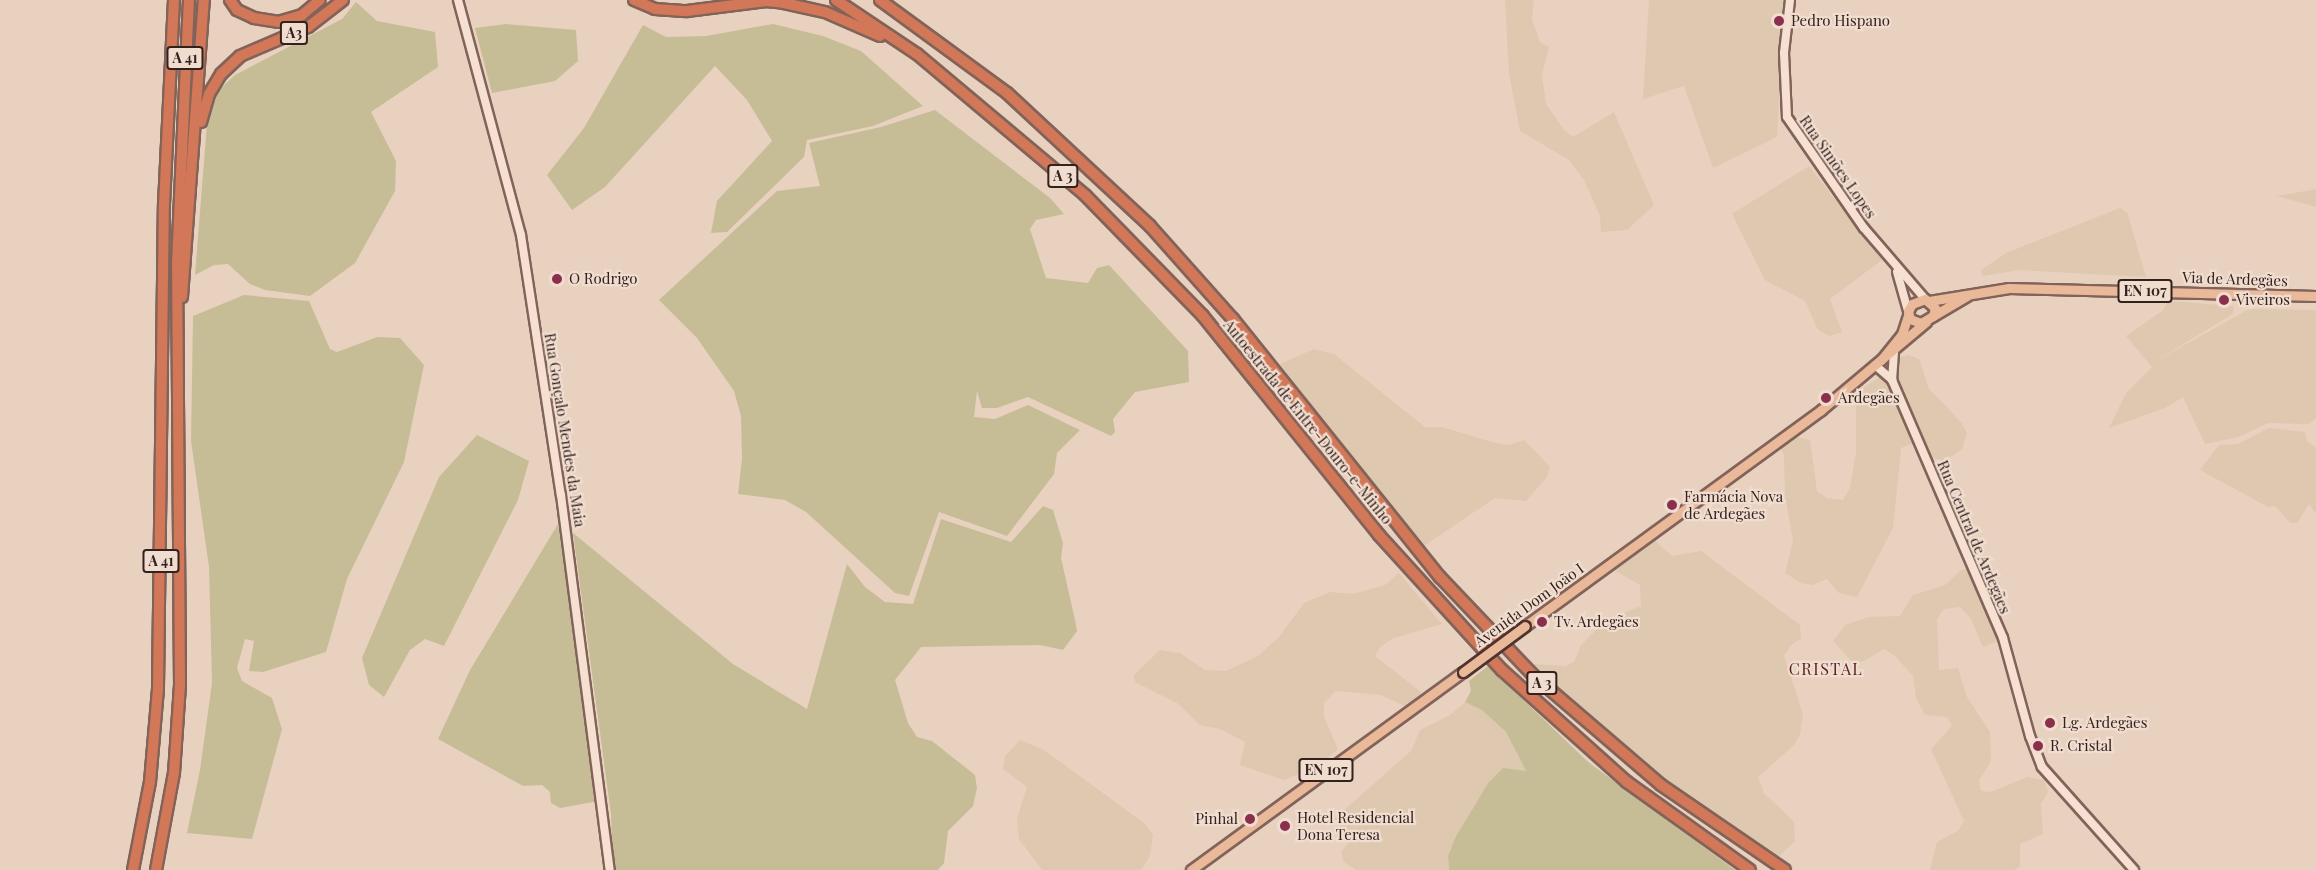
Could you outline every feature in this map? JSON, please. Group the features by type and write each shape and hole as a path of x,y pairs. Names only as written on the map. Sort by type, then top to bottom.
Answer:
{"highway":[{"name":"A 41","path":"156,870 172,782 180,693 177,321 181,127 189,0"},
{"path":"177,321 185,279 204,0"},
{"path":"230,0 237,9 254,18 278,22 302,15 320,0"},
{"name":"A3","path":"194,149 209,94 221,74 240,56 308,27 343,0"},
{"path":"634,0 655,9 687,11 766,1 799,5 840,18 917,54"},
{"name":"Autoestrada de Entre-Douro-e-Minho","path":"836,0 917,54 1076,188 1172,283 1233,351 1399,559 1524,692 1635,788 1750,870"},
{"name":"Autoestrada de Entre-Douro-e-Minho","path":"881,0 1007,93 1150,226 1233,319 1440,577 1534,676 1660,785 1785,870"},
{"name":"A 41","path":"133,870 150,782 158,688 164,216 174,2"}],"main road":[{"name":"Via de Ardegães","path":"1927,300 2009,288 2316,296"},
{"name":"Via de Ardegães","path":"1929,319 1974,292"},
{"name":"EN 107","path":"1908,313 1912,304 1927,300"},
{"path":"1908,313 1917,324 1929,319 1935,308 1927,300"},
{"name":"Avenida Dom João I","path":"1878,362 1902,334 1908,313"},
{"name":"Avenida Dom João I","path":"1191,870 1821,410 1878,362 1894,352 1929,319"}],"street":[{"name":"Rua Gonçalo Mendes da Maia","path":"458,0 520,235 561,495 610,870"},
{"name":"Rua Simões Lopes","path":"1790,0 1784,75 1787,117 1895,268 1927,300"},
{"name":"Rua Simões Lopes","path":"1895,268 1908,313"},
{"name":"Rua Central de Ardegães","path":"1892,380 1894,352"},
{"name":"Rua Central de Ardegães","path":"1878,362 1892,380 2003,638 2042,767 2134,870"}],"shaded area":[{"path":"1505,0 1534,0 1532,20 1540,42 1549,47 1542,74 1546,104 1564,130 1573,137 1614,112 1654,205 1627,230 1601,232 1600,216 1584,180 1569,160 1520,131 1509,74"},
{"path":"1649,0 1784,0 1777,137 1713,168 1684,86 1643,99"},
{"path":"356,2 377,21 435,32 438,67 371,112 396,161 395,191 355,263 310,296 265,290 250,284 228,264 214,265 195,275 208,111 219,90 235,75 342,19"},
{"path":"506,24 576,30 578,61 555,81 492,93 475,28"},
{"path":"773,24 823,36 861,51 923,106 873,126 807,140 804,157 727,232 711,233 717,201 772,141 747,100 715,66 605,187 572,210 547,175 584,128 643,25 666,37 706,36"},
{"path":"935,110 1050,198 1064,214 1036,220 1030,229 1046,278 1088,283 1097,268 1109,265 1188,351 1189,382 1135,392 1113,419 1115,432 1111,436 1028,397 997,408 982,408 977,391 974,417 995,419 1028,405 1080,430 1057,453 1054,474 1007,536 939,512 909,596 895,593 806,512 785,500 738,494 742,459 741,416 734,391 697,338 659,300 777,191 820,186 809,143 881,127"},
{"path":"1809,166 1882,260 1830,299 1842,332 1830,336 1818,330 1805,301 1765,280 1732,214"},
{"path":"2316,189 2316,207 2277,196"},
{"path":"2120,208 2127,212 2146,277 2020,270 1982,276 1981,270 2006,253"},
{"path":"244,295 309,301 330,349 337,352 377,337 400,338 424,365 404,462 347,579 326,652 263,672 249,671 254,641 245,639 237,668 242,681 272,698 282,729 252,839 187,833 200,770 212,683 209,567 191,441 193,316"},
{"path":"2168,301 2234,306 2233,314 2162,357 2152,367 2126,336 2162,311"},
{"path":"2249,309 2316,310 2316,418 2309,424 2268,423 2239,437 2205,444 2183,397 2165,408 2109,428 2126,393 2161,358"},
{"path":"1314,349 1334,354 1425,427 1442,427 1509,445 1524,440 1550,467 1547,477 1526,501 1495,498 1421,548 1280,364"},
{"path":"1908,355 1919,359 1929,389 1961,422 1967,433 1962,449 1945,461 1930,457 1911,444 1901,448 1893,528 1857,597 1839,593 1827,579 1812,585 1801,583 1785,573 1793,541 1785,495 1784,455 1779,445 1794,437 1810,440 1817,491 1827,498 1843,500 1850,488 1856,452 1856,405 1863,388 1886,373 1894,359"},
{"path":"2269,428 2305,432 2307,441 2316,448 2316,514 2309,504 2297,523 2290,523 2275,506 2268,507 2200,470 2219,445 2238,444"},
{"path":"477,435 529,461 518,500 444,646 425,639 410,650 384,697 369,685 362,658 439,477"},
{"path":"1043,506 1053,510 1063,543 1061,558 1077,631 1063,650 1040,645 921,647 895,680 908,723 917,737 932,741 975,775 977,788 973,806 948,831 944,863 938,870 613,870 611,814 573,533 733,664 807,709 847,564 865,587 885,602 913,604 941,519 1011,542"},
{"path":"558,524 599,801 560,808 551,803 550,792 542,785 523,786 438,739 470,670"},
{"path":"1653,539 1672,556 1701,551 1800,625 1801,639 1792,644 1784,656 1803,714 1800,735 1794,745 1758,777 1764,793 1794,822 1795,841 1779,856 1740,833 1636,757 1532,664 1565,666 1574,662 1581,645 1606,620 1641,606 1640,585 1609,567"},
{"path":"1979,564 2001,640 1983,647 1971,619 1960,607 1944,609 1937,619 1939,670 1958,668 1967,697 1990,732 1991,761 1979,781 1981,791 1991,792 2027,777 2044,780 2048,792 2041,804 2043,834 2020,844 2020,866 2014,870 1930,870 1937,842 1958,831 1964,821 1931,749 1952,726 1947,717 1925,715 1916,698 1913,676 1895,656 1884,649 1864,661 1853,663 1833,641 1845,625 1868,617 1900,616 1913,595 1945,585 1960,571"},
{"path":"1399,573 1442,624 1394,638 1380,647 1375,656 1421,692 1418,700 1404,706 1381,695 1336,691 1324,703 1324,717 1338,749 1316,768 1284,780 1240,765 1245,742 1220,729 1200,725 1177,703 1135,682 1134,675 1160,650 1180,653 1205,670 1226,671 1258,656 1279,637 1304,603 1330,592 1353,594 1385,585"},
{"path":"1488,666 1588,762 1735,870 1449,870 1448,856 1456,836 1489,782 1503,768 1526,771 1506,732 1482,710 1465,702 1471,691 1469,681"},
{"path":"1465,702 1482,710 1506,732 1526,771 1476,803 1456,836 1448,856 1449,870 1356,870 1344,862 1341,852 1352,839 1334,819 1411,751 1420,730 1450,715"},
{"path":"1020,740 1044,750 1144,823 1153,835 1150,856 1141,870 1042,870 1019,839 1017,819 1027,787 1003,769 1005,756"}],"place":[{"name":"Pedro Hispano","path":"1779,21"},
{"name":"O Rodrigo","path":"557,279"},
{"name":"Viveiros","path":"2224,300"},
{"name":"Ardegães","path":"1826,398"},
{"name":"Farmácia Nova de Ardegães","path":"1672,505"},
{"name":"Tv. Ardegães","path":"1542,622"},
{"name":"Lg. Ardegães","path":"2050,723"},
{"name":"R. Cristal","path":"2038,746"},
{"name":"Pinhal","path":"1250,819"},
{"name":"Hotel Residencial Dona Teresa","path":"1285,826"}],"district":[{"name":"CRISTAL","path":"1826,669"}]}
